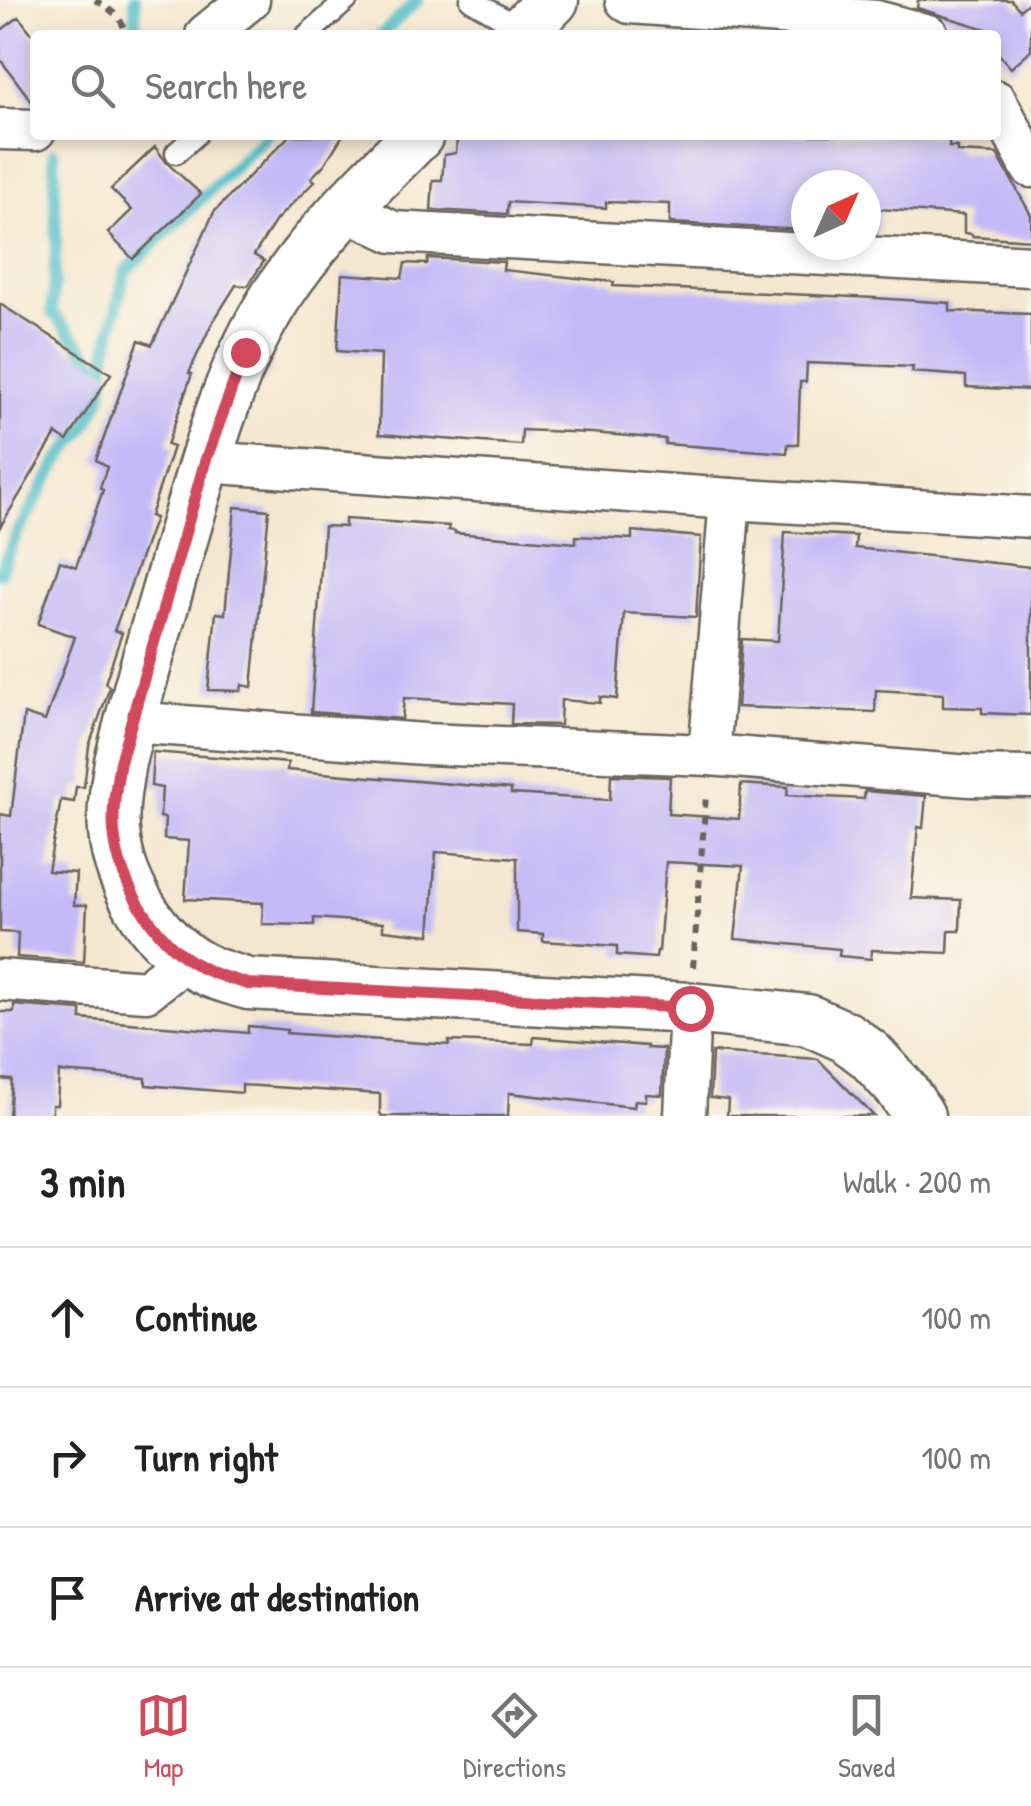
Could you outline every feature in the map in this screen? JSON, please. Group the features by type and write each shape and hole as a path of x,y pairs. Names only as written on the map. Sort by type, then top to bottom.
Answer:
{"street":[{"path":"212,30 249,0"},
{"path":"626,0 876,20 911,30"},
{"path":"1001,110 1031,167"},
{"path":"0,129 30,130"},
{"path":"413,140 343,208 276,296 245,352 205,462 130,722 114,798 114,836 124,874 162,935 187,958 210,972 248,984 690,1008 808,1020 846,1037 888,1073 919,1116"},
{"path":"343,208 393,232 1031,266"},
{"path":"205,462 1031,517"},
{"path":"707,774 730,499"},
{"path":"130,722 424,744 707,774 1031,778"},
{"path":"0,980 146,991 187,958"},
{"path":"685,1116 690,1008"}],"lane":[{"path":"313,30 347,0"},
{"path":"472,0 531,22"},
{"path":"176,153 190,140"}],"path":[{"path":"95,0 116,15 124,30"},
{"path":"694,945 707,774"}],"building":[{"path":"918,0 1011,0 1020,10 1031,0 1031,50 1011,68 1001,57 1001,30 917,8"},
{"path":"19,17 30,31 30,99 0,59 0,31"},
{"path":"285,140 340,140 311,178 315,181 276,220 254,255 264,261 248,286 236,285 211,325 189,373 192,374 167,445 173,447 150,516 155,518 114,631 122,633 105,683 110,687 89,746 84,787 76,787 74,802 61,800 48,871 76,873 74,905 87,905 84,962 17,957 18,933 0,932 0,814 11,816 24,714 45,721 75,637 38,624 60,561 76,567 103,490 100,488 107,467 96,460 139,340 152,345 214,212"},
{"path":"457,140 950,140 949,147 957,147 957,152 997,154 1031,215 1031,240 972,236 964,233 964,215 881,209 881,170 791,170 791,229 670,223 670,204 606,202 606,208 508,202 507,214 431,210 433,180 442,180 444,155 456,153"},
{"path":"155,147 201,194 133,259 108,233 132,210 111,189"},
{"path":"428,258 504,262 503,270 614,282 613,286 950,303 950,311 1031,314 1031,390 966,387 966,376 912,372 913,367 807,363 806,382 800,382 798,444 788,444 787,453 665,444 665,439 592,433 522,430 521,445 379,434 381,354 337,351 342,274 402,278 405,263 427,264"},
{"path":"0,304 111,374 67,441 56,434 0,527"},
{"path":"235,507 269,510 252,687 242,685 241,691 208,690 216,613 225,614"},
{"path":"345,519 449,526 448,530 455,533 576,543 576,536 632,539 632,531 701,537 696,617 624,613 617,699 600,697 600,703 561,700 560,725 511,724 512,704 404,698 402,719 311,712 324,526 345,527"},
{"path":"785,532 856,536 855,548 1031,567 1031,715 943,707 943,694 876,690 875,712 737,707 742,639 778,641"},
{"path":"153,752 288,763 287,770 511,789 511,794 610,800 611,775 670,777 668,814 739,819 741,784 788,787 787,795 864,799 865,791 926,796 923,828 918,827 911,898 961,900 960,931 949,931 948,953 872,950 871,959 839,956 840,949 735,939 743,866 666,862 656,958 617,955 617,946 543,941 543,934 517,932 517,858 436,852 430,935 383,930 383,923 314,918 314,925 262,924 263,903 185,899 189,841 164,839 165,818 160,817 162,788 151,786"},
{"path":"14,1005 81,1010 81,1019 248,1033 248,1026 287,1030 286,1033 449,1045 449,1041 533,1044 534,1037 647,1046 664,1049 662,1095 646,1094 646,1101 635,1100 634,1107 509,1093 508,1116 382,1116 380,1094 242,1085 242,1093 146,1085 146,1078 59,1072 57,1105 52,1105 52,1116 9,1116 12,1080 0,1079 0,1012 14,1012"},
{"path":"712,1052 818,1059 874,1116 727,1116 728,1100 710,1098"}],"waterway":[{"path":"135,0 136,30"},
{"path":"386,30 418,0"},
{"path":"0,573 17,533 101,398 107,350 125,272 262,140"},
{"path":"54,153 56,244 52,312 104,377"}],"route":[{"path":"245,352 205,462 120,762 114,798 114,836 124,874 142,907 162,935 187,958 210,972 248,984 690,1008"}]}
